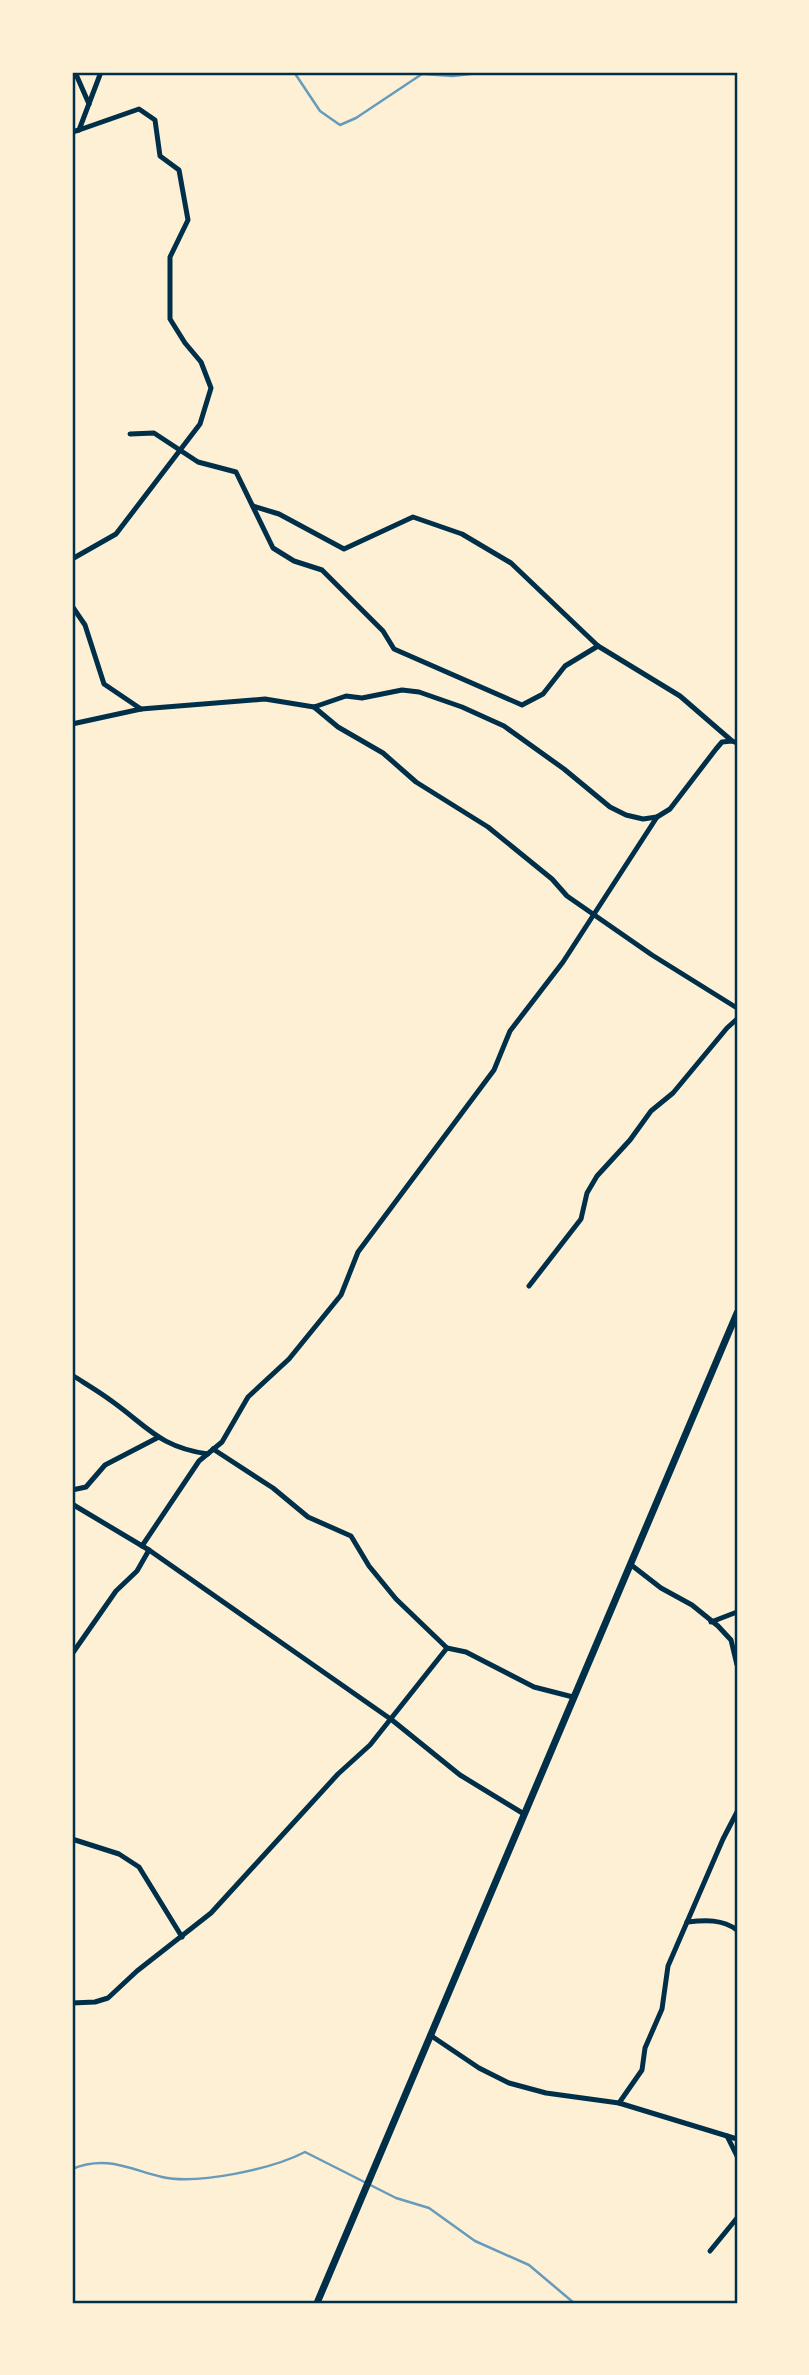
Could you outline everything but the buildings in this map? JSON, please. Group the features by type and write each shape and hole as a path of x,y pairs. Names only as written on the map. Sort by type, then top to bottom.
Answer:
{"main road":[{"path":"317,2303 737,1314"}],"street":[{"path":"75,72 89,104"},
{"path":"79,130 101,72"},
{"path":"72,132 139,109 155,120 160,156 179,170 188,220 170,257 170,319 201,362 211,388 200,424 116,534 72,559"},
{"path":"130,434 154,433 198,462 236,472 273,548 293,561 322,570 383,631 394,649 522,705 543,694 565,666 598,646"},
{"path":"253,506 279,514 344,549 413,517 462,534 511,563 598,646 680,696 734,742"},
{"path":"72,606 85,625 104,684 141,709"},
{"path":"72,724 141,709 265,699 314,707 346,696 362,698 402,690 419,692 504,726 564,769 610,807 643,819 657,817 670,809 722,742 734,742"},
{"path":"314,707 338,727 383,752 416,782 488,827 552,879 567,896 652,955 737,1008"},
{"path":"142,1546 199,1461 222,1442 248,1397 289,1359 341,1295 358,1252 494,1070 510,1031 564,962 657,817"},
{"path":"529,1286 581,1219 587,1193 597,1176 630,1140 651,1111 673,1093 737,1019"},
{"path":"72,1375 114,1402 158,1438 188,1451 210,1452 273,1488 308,1517 351,1536 369,1566 396,1599 447,1648 466,1652 534,1687 573,1697"},
{"path":"72,1490 86,1487 105,1465 158,1438"},
{"path":"72,1504 149,1550 392,1720 460,1774 524,1814"},
{"path":"72,1654 117,1591 137,1571 149,1550"},
{"path":"630,1564 661,1588 692,1605 731,1640 737,1665"},
{"path":"711,1622 737,1612"},
{"path":"72,2003 95,2002 108,1998 137,1971 211,1913 338,1774 370,1745 447,1648"},
{"path":"619,2103 642,2070 645,2048 662,2009 668,1966 727,1829 737,1812"},
{"path":"72,1839 119,1854 139,1867 182,1937"},
{"path":"687,1922 716,1921 727,1923 737,1930"},
{"path":"430,2035 478,2068 509,2083 589,2101 619,2103 737,2139"},
{"path":"727,2136 737,2156"},
{"path":"710,2251 737,2218"}],"waterway":[{"path":"294,72 320,111 340,125 356,118 422,74 453,76 487,72"},
{"path":"72,2169 107,2163 162,2177 195,2179 235,2174 274,2164 305,2152 396,2198 429,2208 475,2241 529,2265 574,2303"}]}
